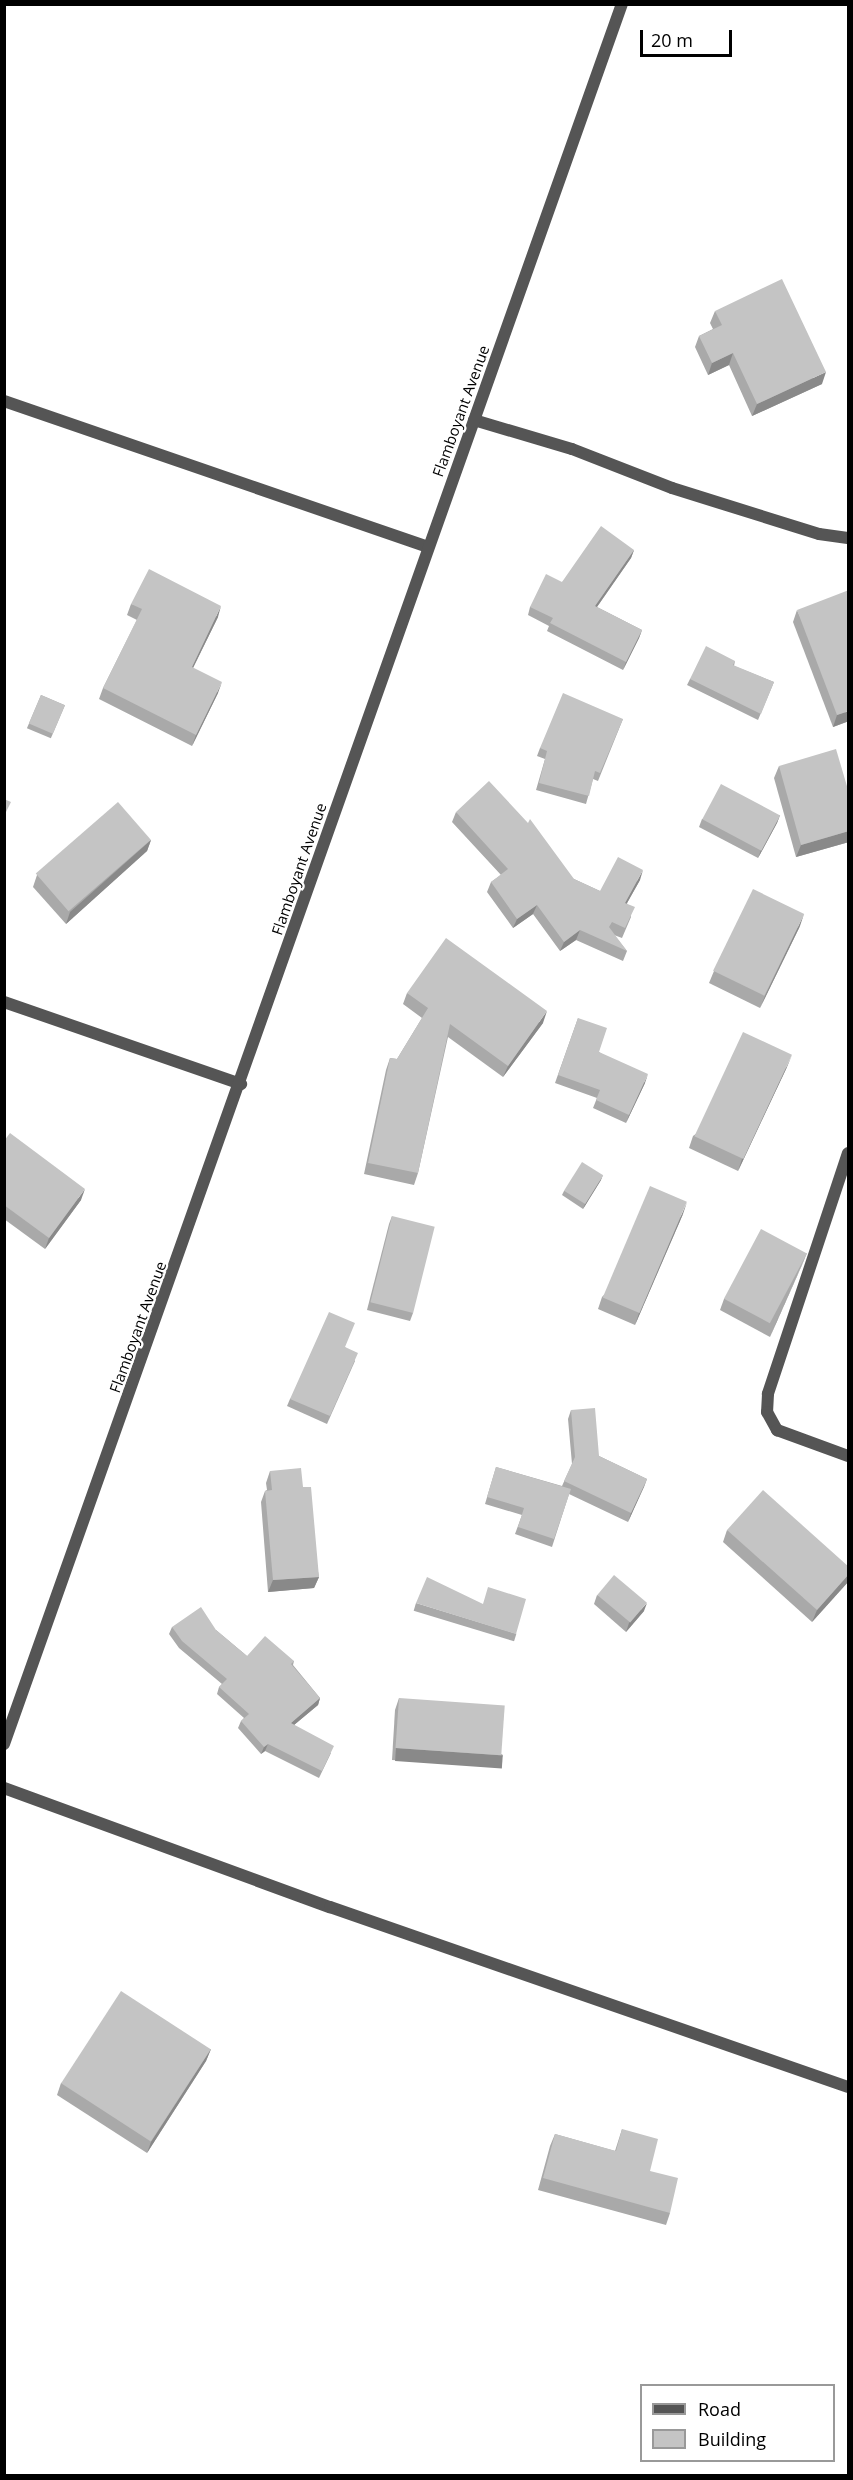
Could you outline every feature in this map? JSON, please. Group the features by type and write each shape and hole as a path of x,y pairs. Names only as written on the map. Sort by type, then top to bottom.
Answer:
{"street":[{"name":"Flamboyant Avenue","path":"4,1744 241,1084 427,547 622,4"},
{"path":"4,401 427,547"},
{"path":"474,420 572,449 683,492 819,534 849,538"},
{"path":"4,1002 241,1084"},
{"path":"849,1154 768,1395 766,1413 777,1430 849,1456"},
{"path":"4,1788 330,1907 849,2087"}],"building":[{"path":"782,279 826,372 757,404 733,353 712,363 699,336 722,325 715,311"},
{"path":"601,526 634,550 595,606 642,630 626,662 550,623 553,618 530,607 546,574 562,582"},
{"path":"149,569 221,606 192,667 222,682 196,735 103,688 142,609 131,604"},
{"path":"849,590 849,711 837,715 797,610"},
{"path":"706,646 735,661 733,665 774,682 761,714 690,679"},
{"path":"563,693 623,719 600,773 595,771 589,796 539,783 547,751 540,748"},
{"path":"41,695 65,705 53,734 29,724"},
{"path":"836,749 849,793 849,831 801,845 779,766"},
{"path":"489,781 528,823 530,819 574,879 600,891 618,857 643,870 625,903 635,907 625,928 612,922 609,927 627,951 580,930 564,942 537,905 517,919 491,882 508,869 456,812"},
{"path":"721,784 780,815 761,851 702,819"},
{"path":"4,799 11,802 4,816"},
{"path":"118,802 151,840 69,911 36,874"},
{"path":"753,889 804,914 764,996 713,971"},
{"path":"446,938 547,1011 508,1066 450,1024 418,1173 368,1163 390,1058 397,1059 428,1008 407,993"},
{"path":"578,1018 607,1028 599,1052 648,1074 629,1115 596,1100 600,1090 558,1075"},
{"path":"743,1032 792,1055 743,1159 694,1136"},
{"path":"10,1133 85,1189 49,1238 4,1205 4,1141"},
{"path":"582,1162 603,1175 585,1204 564,1191"},
{"path":"650,1186 687,1202 640,1313 603,1297"},
{"path":"392,1216 435,1227 413,1313 370,1302"},
{"path":"761,1229 807,1253 770,1323 724,1299"},
{"path":"329,1312 355,1323 345,1347 358,1353 330,1416 290,1399"},
{"path":"595,1408 599,1456 647,1479 631,1513 564,1481 575,1457 571,1410"},
{"path":"496,1467 571,1489 554,1539 518,1527 524,1508 487,1497"},
{"path":"301,1468 303,1487 311,1487 319,1577 273,1580 265,1491 272,1490 270,1471"},
{"path":"763,1490 849,1567 849,1574 817,1610 727,1530"},
{"path":"614,1575 647,1603 630,1623 597,1595"},
{"path":"427,1577 483,1604 488,1587 526,1599 516,1634 416,1603"},
{"path":"201,1607 216,1630 247,1656 265,1636 294,1661 291,1664 320,1698 291,1723 334,1746 322,1771 268,1744 264,1747 241,1721 249,1714 219,1687 227,1679 182,1641 172,1627"},
{"path":"399,1698 505,1705 501,1755 396,1748"},
{"path":"121,1991 211,2049 151,2142 61,2083"},
{"path":"622,2129 658,2139 650,2171 678,2178 670,2213 543,2178 555,2134 616,2151"}]}
